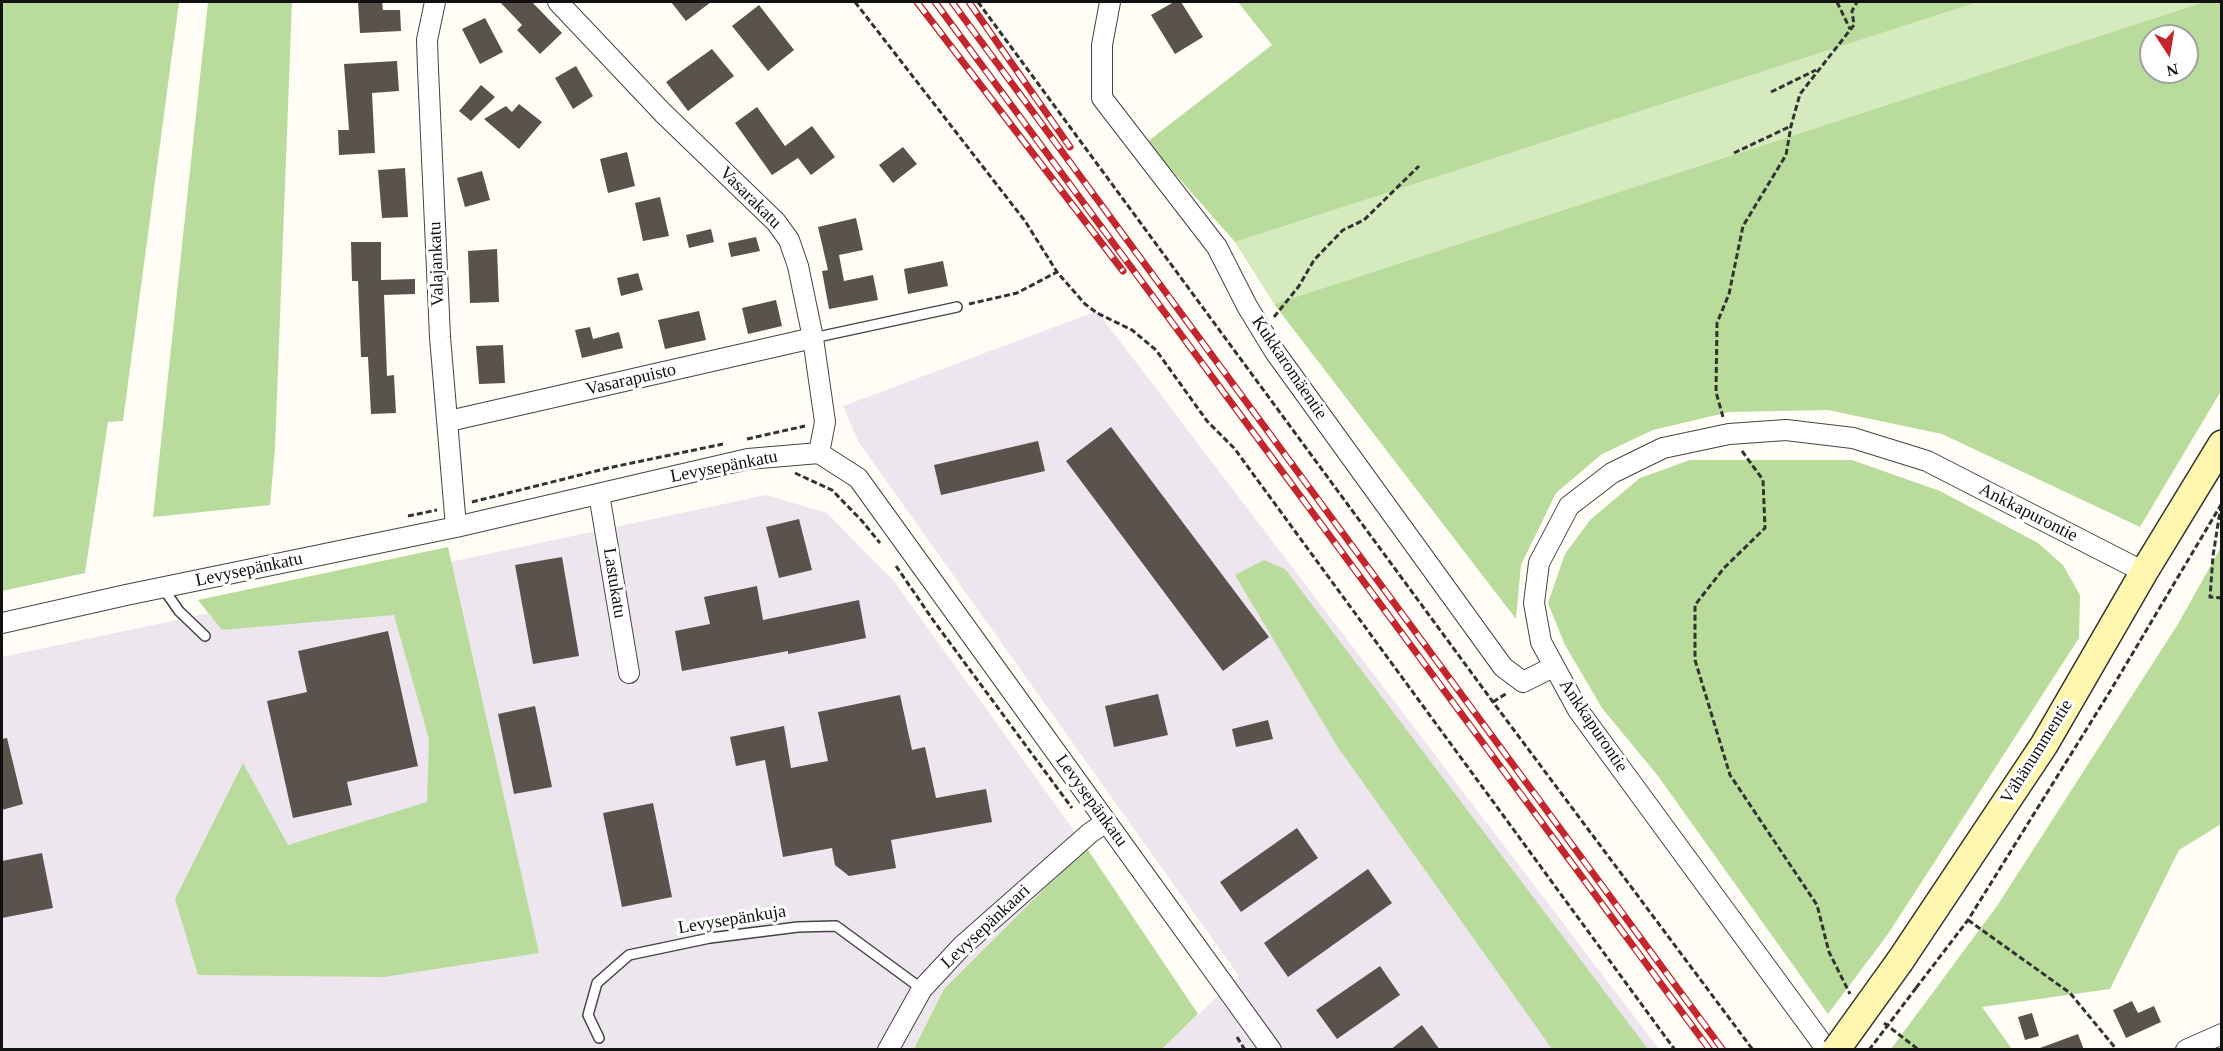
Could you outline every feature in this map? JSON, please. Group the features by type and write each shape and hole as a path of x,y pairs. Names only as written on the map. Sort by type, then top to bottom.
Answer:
{"main road":[{"name":"Vähänummentie","path":"1836,1050 1900,961 2044,745 2144,572 2222,444"}],"street":[{"name":"Valajankatu","path":"435,2 427,40 440,338 449,421 456,528"},
{"name":"Vasarakatu","path":"558,2 663,113 776,222 789,240 798,266 813,338 825,422 819,453"},
{"name":"Kukkaromäentie","path":"1110,2 1102,45 1102,98 1217,247 1275,352 1503,667 1523,682 1553,667"},
{"name":"Vasarapuisto","path":"449,421 813,338"},
{"name":"Ankkapurontie","path":"1827,1050 1578,710 1540,642 1534,603 1539,563 1569,506 1612,473 1663,448 1729,434 1786,430 1853,438 1927,461 2144,572"},
{"name":"Levysepänkatu","path":"2,623 163,587 456,528 748,459 819,453 858,478 1098,828 1271,1050"},
{"name":"Lastukatu","path":"599,494 629,673"},
{"name":"Levysepänkaari","path":"888,1050 922,989 962,945 1098,828"},
{"path":"2186,1050 2222,1034"}],"lane":[{"path":"813,338 957,307"},
{"path":"163,587 179,611 205,636"},
{"name":"Levysepänkuja","path":"599,1038 588,1015 597,982 629,955 710,939 798,927 836,926 922,989"}],"path":[{"path":"855,2 1025,221 1057,272 1091,308 1132,330 1156,350 1208,421 1234,448 1675,1050"},
{"path":"978,2 1493,702 1541,763 1753,1050"},
{"path":"1837,2 1850,29"},
{"path":"1854,1002 1829,952 1818,905 1730,775 1695,660 1695,605 1724,568 1765,528 1763,480 1729,434 1716,392 1717,323 1729,294 1743,226 1786,155 1800,94 1854,25 1852,11 1857,2"},
{"path":"1771,92 1818,69"},
{"path":"1734,153 1791,126"},
{"path":"1264,334 1280,308 1299,286 1314,260 1343,230 1364,220 1419,166"},
{"path":"957,307 1017,293 1057,272"},
{"path":"742,440 825,422"},
{"path":"786,431 795,475 832,490 886,550"},
{"path":"408,516 608,468 730,442"},
{"path":"2222,503 2213,555 2211,597 2222,598"},
{"path":"1869,1050 1968,920 2109,693 2222,503"},
{"path":"892,559 940,630 1098,828"},
{"path":"1968,920 2070,993 2118,1050"},
{"path":"1883,1022 1919,1050"},
{"path":"1233,1030 1245,1050"}],"shaded area":[{"path":"1097,311 1659,1049 1162,1049 1239,976 859,443 843,406"},
{"path":"766,495 827,513 893,580 1086,847 944,989 913,1049 2,1049 2,657"}],"green space":[{"path":"2,2 179,2 123,421 108,422 85,573 2,591"},
{"path":"208,2 292,2 275,448 270,505 153,517"},
{"path":"1238,2 1978,2 1235,242 1147,142 1272,45"},
{"path":"1978,2 2204,2 1274,304 1235,242"},
{"path":"2204,2 2222,2 2221,391 2140,527 1942,434 1828,410 1729,412 1653,430 1602,454 1556,493 1521,565 1516,619 1274,304"},
{"path":"1690,460 1852,460 1940,491 2038,543 2063,565 2080,595 2079,638 1888,934 1828,1014 1658,776 1602,708 1565,645 1548,603 1565,554 1590,520 1640,478"},
{"path":"448,547 539,953 384,977 198,975 175,899 243,763 288,845 427,802 429,739 394,615 222,630 198,600"},
{"path":"2221,547 2221,824 2179,850 2110,989 1982,1007 2012,1049 1891,1049 1997,906 2178,624"},
{"path":"1264,560 1285,569 1648,1049 1552,1049 1337,746 1235,575"},
{"path":"1086,847 1198,1014 1162,1049 913,1050 944,989"}],"building":[{"path":"358,2 382,2 383,10 400,10 401,31 360,33"},
{"path":"500,2 532,2 562,33 540,54 517,30 522,25"},
{"path":"671,2 711,2 686,21"},
{"path":"1174,2 1181,2 1203,37 1175,54 1151,15"},
{"path":"759,5 794,50 768,71 732,26"},
{"path":"485,18 503,52 480,64 462,29"},
{"path":"712,49 734,76 688,111 666,82"},
{"path":"397,61 399,91 372,93 375,153 339,155 338,130 349,130 344,64"},
{"path":"576,66 593,96 573,109 555,78"},
{"path":"481,85 495,97 471,121 459,111"},
{"path":"519,104 542,122 519,149 484,119 506,106 512,112"},
{"path":"757,107 785,146 812,126 835,157 811,175 798,158 772,175 735,123"},
{"path":"903,147 917,164 893,183 879,165"},
{"path":"627,152 635,186 608,193 600,159"},
{"path":"405,168 408,217 382,218 378,170"},
{"path":"482,171 490,200 465,207 457,178"},
{"path":"660,197 669,236 643,241 635,203"},
{"path":"856,218 863,250 839,255 844,281 873,275 878,300 829,309 822,271 828,270 818,227"},
{"path":"711,229 714,242 689,248 686,235"},
{"path":"756,237 760,251 731,257 728,243"},
{"path":"351,242 381,242 381,280 415,279 415,294 384,295 387,376 394,375 396,413 371,414 368,357 361,357 358,281 352,281"},
{"path":"497,249 499,302 470,303 468,251"},
{"path":"943,261 948,286 908,294 904,269"},
{"path":"638,273 643,290 621,296 617,278"},
{"path":"776,300 782,326 748,334 742,308"},
{"path":"699,311 706,340 665,349 658,320"},
{"path":"590,327 593,339 619,332 623,348 582,358 575,330"},
{"path":"503,345 505,383 479,384 476,346"},
{"path":"1111,427 1269,637 1223,671 1066,461"},
{"path":"1038,441 1045,471 941,495 934,465"},
{"path":"799,519 812,570 779,578 766,527"},
{"path":"562,557 579,656 533,664 515,565"},
{"path":"757,586 763,620 859,600 866,638 788,654 788,651 682,671 675,631 710,624 704,597"},
{"path":"388,631 418,766 347,782 352,805 293,818 267,701 307,692 298,651"},
{"path":"1158,694 1168,735 1114,747 1105,706"},
{"path":"900,695 912,750 925,747 936,798 986,789 992,822 891,840 896,868 849,876 835,865 832,848 783,857 765,760 736,766 730,737 784,726 791,768 828,761 818,712"},
{"path":"535,706 552,787 514,794 498,714"},
{"path":"1268,720 1273,739 1236,747 1232,729"},
{"path":"7,738 23,804 2,810 2,739"},
{"path":"653,803 672,897 622,907 603,813"},
{"path":"1297,828 1318,858 1241,912 1220,882"},
{"path":"42,853 53,908 2,918 2,861"},
{"path":"1368,869 1392,903 1288,977 1264,943"},
{"path":"1380,966 1400,995 1337,1039 1316,1010"},
{"path":"2132,1001 2138,1013 2154,1006 2161,1022 2126,1038 2113,1010"},
{"path":"2032,1013 2039,1036 2025,1040 2018,1017"},
{"path":"1422,1025 1440,1050 1390,1050"},
{"path":"2078,1034 2084,1050 2040,1050 2040,1048"}],"railway":[{"path":"917,2 1123,271"},
{"path":"935,2 1710,1050"},
{"path":"952,2 1723,1050"},
{"path":"969,2 1070,147"}]}
